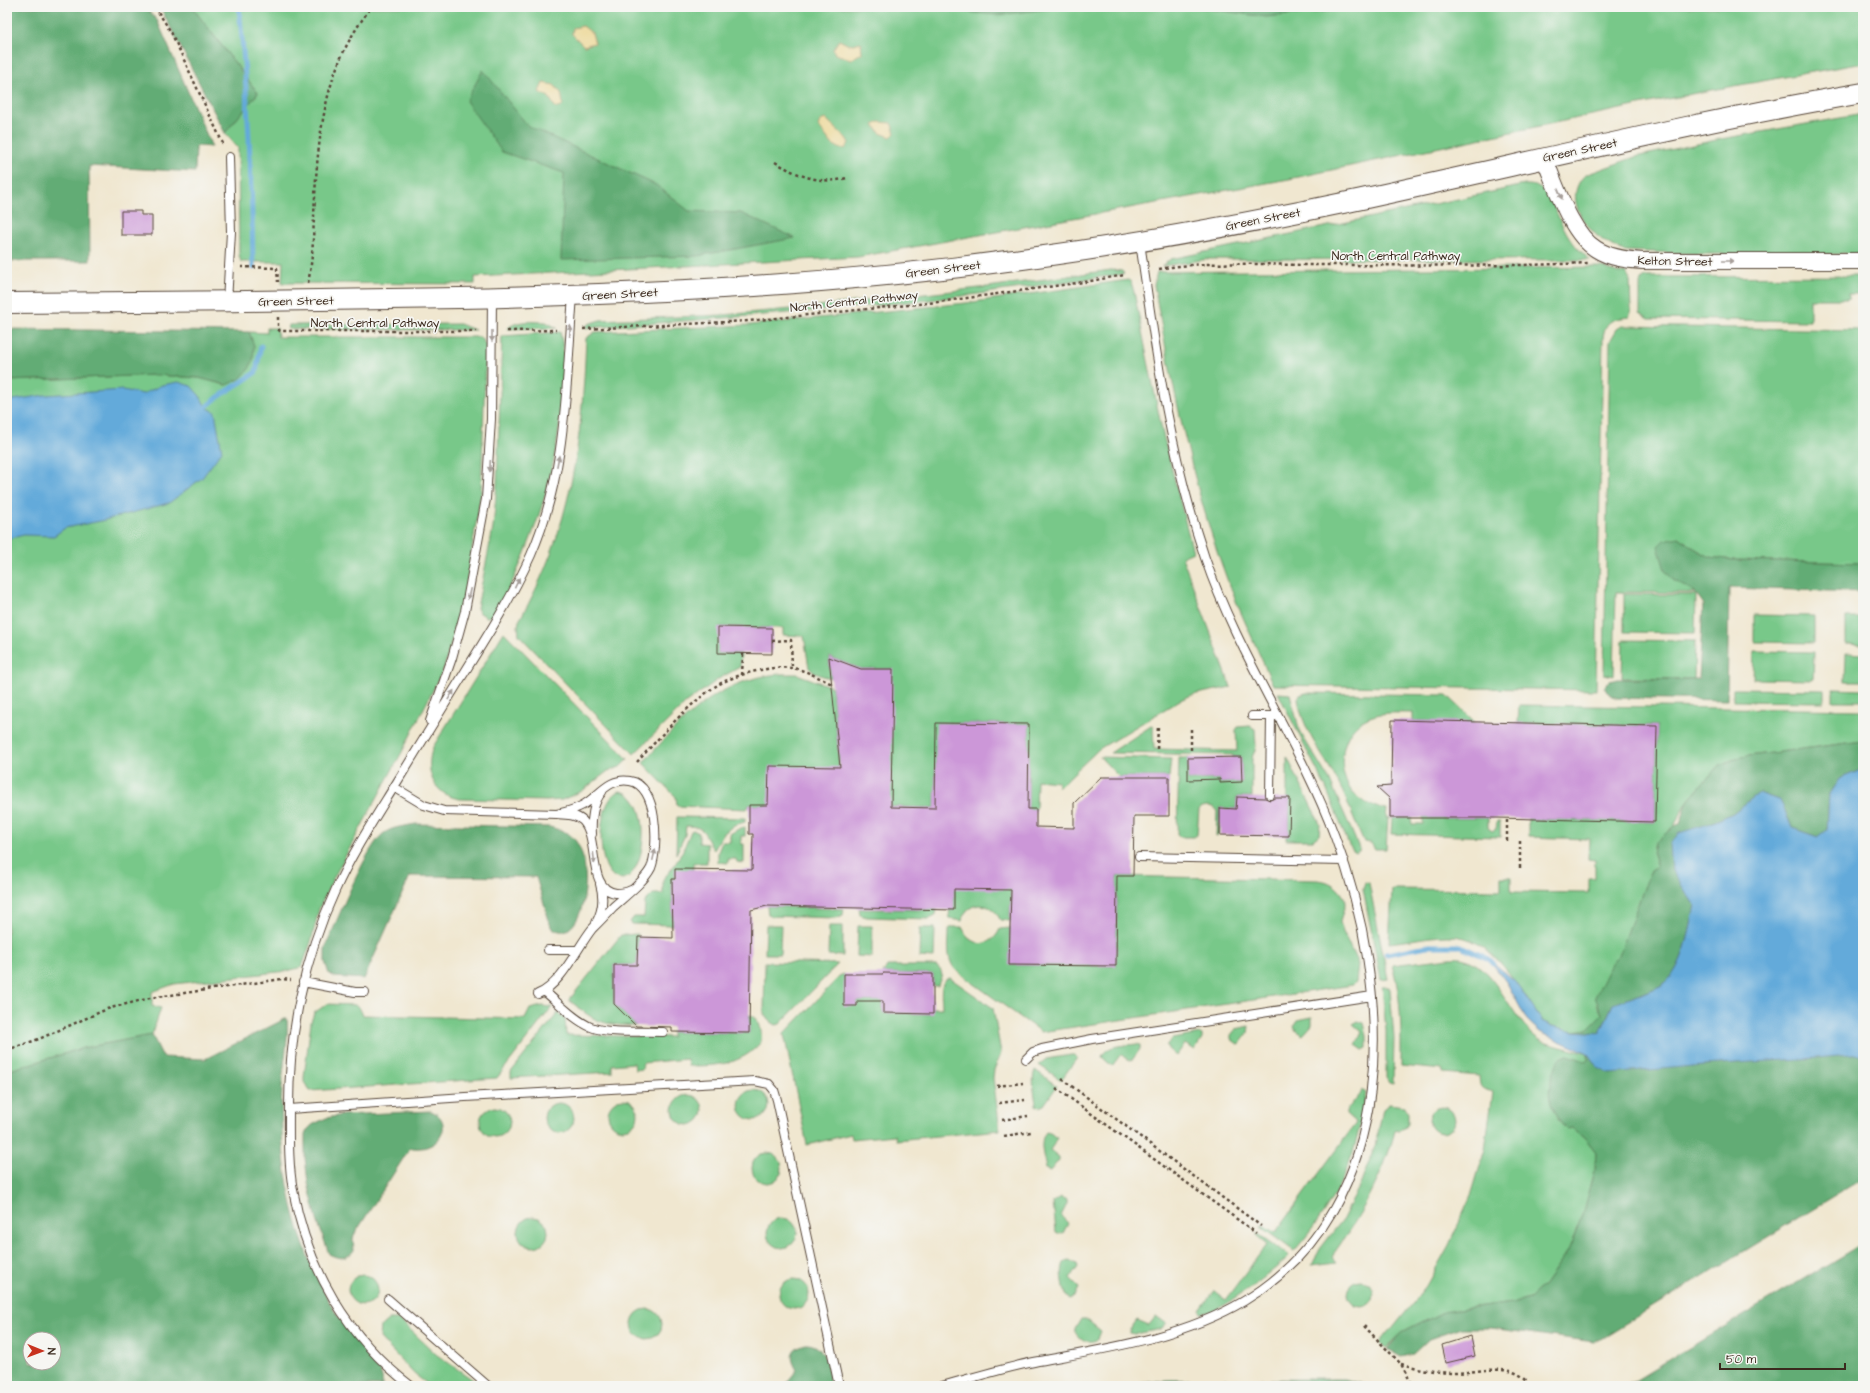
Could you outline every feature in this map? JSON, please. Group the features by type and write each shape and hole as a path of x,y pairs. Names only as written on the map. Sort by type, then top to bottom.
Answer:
{"street":[{"name":"Green Street","path":"7,303 227,302 573,296 728,289 841,280 1011,261 1140,242 1337,204 1744,114 1863,93"},
{"name":"Kelton Street","path":"1544,158 1571,219 1581,236 1595,249 1615,257 1649,261 1863,261"}],"lane":[{"path":"227,302 231,232 229,157"},
{"path":"942,1386 1028,1363 1146,1339 1187,1328 1207,1320 1247,1300 1282,1273 1303,1252 1326,1223 1337,1204 1355,1164 1371,1099 1374,1048 1372,996 1361,924 1344,861 1326,815 1275,716 1236,632 1215,583 1199,537 1165,405 1140,242"},
{"path":"408,1385 376,1356 359,1336 332,1298 305,1237 293,1190 290,1166 289,1089 293,1033 304,982 317,936 334,892 347,866 394,788 510,600 541,529 560,449 573,296"},
{"path":"423,740 445,681 457,640 470,588 483,520 490,458 492,297"},
{"path":"1252,716 1275,716"},
{"path":"1270,795 1275,716"},
{"path":"557,814 572,810 584,804 608,785 618,780 631,781 637,784 647,796 652,807 656,825 655,849 650,868 635,888 593,929 557,978 541,992 580,1021 593,1028 617,1031 663,1032"},
{"path":"593,929 600,916 602,893 595,868 592,840 592,817 595,804 608,785"},
{"path":"394,788 424,805 444,811 557,814 575,816 582,820 588,828 592,840"},
{"path":"1139,857 1344,861"},
{"path":"600,883 608,890 615,893 628,892 635,888"},
{"path":"548,950 577,950"},
{"path":"304,982 355,992 365,992"},
{"path":"1026,1059 1033,1052 1042,1049 1092,1039 1372,996"},
{"path":"289,1109 465,1097 755,1081 769,1084 774,1090 777,1100 839,1386"},
{"path":"388,1299 488,1386"}],"path":[{"path":"155,7 171,32 229,157"},
{"path":"303,301 312,259 317,162 330,87 343,52 371,7"},
{"path":"775,162 798,175 817,181 831,181 847,178"},
{"name":"North Central Pathway","path":"1159,269 1181,265 1225,264 1319,265 1595,262"},
{"path":"253,267 277,268 278,283"},
{"name":"North Central Pathway","path":"583,329 748,321 938,302 1125,275"},
{"name":"North Central Pathway","path":"277,326 280,331 476,331"},
{"path":"507,331 556,330"},
{"path":"772,641 791,640 792,668"},
{"path":"742,675 743,654"},
{"path":"637,762 680,716 717,685 742,675 759,669 792,668 812,674 832,684"},
{"path":"1157,749 1158,726"},
{"path":"1190,750 1191,727"},
{"path":"1507,819 1507,841"},
{"path":"1520,841 1520,868"},
{"path":"7,1050 39,1039 107,1009 150,998 282,979 304,982"},
{"path":"1062,1079 1261,1226"},
{"path":"997,1086 1023,1083"},
{"path":"1056,1088 1256,1234"},
{"path":"1000,1104 1025,1100"},
{"path":"1002,1120 1028,1116"},
{"path":"1004,1136 1031,1132"},
{"path":"1364,1326 1401,1364 1413,1386"},
{"path":"1401,1364 1450,1373 1505,1369 1526,1379 1530,1386"}],"green space":[{"path":"7,7 145,7 157,20 212,147 196,146 195,172 89,166 90,261 7,261"},
{"path":"160,7 192,7 258,93 225,133"},
{"path":"192,7 1863,7 1863,63 1701,92 1289,179 858,257 475,277 475,284 282,283 283,262 241,262 239,255 238,148 225,133 258,93"},
{"path":"915,7 1066,7 997,15"},
{"path":"1193,7 1373,7 1266,17"},
{"path":"483,70 528,126 656,185 689,211 741,213 795,238 697,256 561,260 564,173 502,152 466,101"},
{"path":"1863,114 1863,254 1705,254 1626,251 1603,241 1584,221 1578,210 1576,198 1578,186 1585,175 1635,157 1721,139"},
{"path":"1525,185 1540,188 1546,193 1569,237 1590,260 1209,259 1162,266 1171,259"},
{"path":"1602,267 1619,273 1626,273 1630,279 1631,312 1629,317 1614,320 1608,324 1603,338 1596,690 1273,685 1227,579 1203,507 1184,434 1168,359 1154,285 1157,272"},
{"path":"1111,270 1122,271 1124,274 929,300 757,316 585,328 588,324 600,320 723,315 791,309 988,287"},
{"path":"1863,276 1863,294 1848,294 1848,299 1810,299 1810,321 1649,319 1640,313 1640,284 1641,280 1646,277"},
{"path":"1128,280 1131,282 1134,292 1162,430 1193,552 1182,557 1231,687 1192,695 1180,700 1099,749 1058,788 1058,782 1037,780 1036,809 1028,809 1029,724 937,723 935,808 863,806 893,669 861,669 829,657 831,679 815,673 809,668 804,636 783,635 783,628 719,627 718,653 741,654 740,667 720,678 686,703 634,754 519,635 519,621 537,587 551,553 571,484 581,413 586,338 595,332 750,325 966,303"},
{"path":"520,322 546,322 557,328 507,329"},
{"path":"460,324 475,330 288,329 289,325"},
{"path":"1622,326 1863,330 1863,563 1733,560 1710,557 1679,537 1673,580 1694,591 1695,593 1616,592 1614,676 1604,674 1610,341 1617,329"},
{"path":"267,328 277,328 278,337 480,337 486,345 481,493 465,592 444,668 402,752 333,879 319,909 311,942 302,967 287,971 174,984 152,992 152,1006 161,1008 152,1035 83,1048 7,1071 7,381 156,375 199,378 226,385 254,346 249,332 267,333"},
{"path":"7,329 249,332 254,346 253,360 249,369 240,379 226,385 199,378 156,375 7,381"},
{"path":"560,332 563,351 561,415 557,445 550,474 533,533 522,561 495,616 486,617 479,612 477,608 493,528 497,484 502,336"},
{"path":"1679,537 1710,557 1733,560 1863,563 1863,592 1729,588 1727,700 1616,698 1607,692 1604,687 1610,681 1617,679 1699,679 1703,603 1694,591 1673,580 1665,570 1658,546 1664,540"},
{"path":"1624,594 1696,595 1695,633 1624,632"},
{"path":"1754,615 1814,616 1814,643 1754,642"},
{"path":"1846,617 1863,617 1863,645 1846,644"},
{"path":"504,632 628,759 620,767 608,771 582,791 562,800 460,799 443,793 437,787 430,773 430,756 433,747"},
{"path":"1623,640 1695,641 1694,679 1622,678"},
{"path":"1754,651 1814,652 1813,680 1753,679"},
{"path":"1846,653 1863,654 1863,681 1845,681"},
{"path":"780,674 797,674 832,687 839,756 838,784 768,805 749,805 747,809 677,806 676,797 643,763 672,731 703,704 738,684 758,677"},
{"path":"1733,689 1824,690 1824,702 1733,701"},
{"path":"1833,689 1863,690 1863,701 1833,701"},
{"path":"1278,693 1290,694 1300,732 1330,781 1360,850 1356,853 1349,845 1326,788"},
{"path":"1306,693 1447,695 1475,722 1413,721 1413,713 1387,713 1368,718 1354,727 1345,745 1343,756 1344,777 1348,786 1361,800 1378,808 1387,809 1386,818 1388,818 1386,849 1375,849 1371,843 1364,842 1338,783 1307,729 1303,719 1298,698 1300,695"},
{"path":"1519,705 1863,710 1863,741 1741,757 1719,765 1688,801 1674,826 1655,843 1653,854 1657,867 1650,872 1619,956 1611,964 1597,1004 1602,1014 1594,1024 1588,1028 1571,1031 1552,1026 1542,1021 1509,974 1489,952 1478,944 1457,936 1438,936 1389,943 1392,889 1501,890 1501,877 1511,877 1511,892 1589,893 1589,878 1595,878 1595,860 1588,859 1589,839 1528,837 1528,819 1655,822 1657,726 1518,723"},
{"path":"1151,726 1153,727 1154,749 1237,751 1236,730 1238,727 1250,726 1255,729 1256,747 1252,758 1252,797 1237,797 1236,809 1220,808 1218,836 1216,837 1217,810 1208,806 1199,809 1197,835 1193,837 1180,837 1177,834 1179,758 1188,758 1188,780 1220,779 1220,783 1242,782 1241,757 1233,757 1233,755 1110,753"},
{"path":"1863,741 1863,769 1839,779 1829,794 1827,831 1818,837 1792,828 1781,801 1759,793 1733,813 1711,823 1672,860 1672,871 1695,906 1684,949 1675,970 1669,979 1662,985 1613,1004 1600,1033 1574,1031 1587,1029 1602,1014 1595,997 1611,964 1619,955 1650,872 1657,867 1653,854 1655,843 1674,826 1680,824 1688,801 1719,765 1741,757"},
{"path":"1100,757 1171,759 1169,777 1119,777"},
{"path":"1287,757 1320,824 1319,835 1313,840 1286,840 1286,836 1289,836 1290,798 1287,798"},
{"path":"620,791 631,797 638,807 642,821 643,837 641,853 636,866 630,875 621,879 612,876 606,867 602,854 601,838 602,823 606,809 612,797"},
{"path":"677,817 745,818 745,822 734,825 723,834 714,850 702,830 693,826 686,826 685,835 676,854"},
{"path":"1392,818 1411,818 1412,824 1423,824 1423,818 1488,818 1488,828 1492,831 1496,829 1497,821 1500,821 1500,837 1391,834"},
{"path":"416,824 550,827 567,833 577,843 583,859 585,878 584,896 580,913 572,926 563,931 551,927 536,877 410,876 364,979 334,977 329,974 325,962 325,949 360,869 377,841 384,833 395,828"},
{"path":"745,827 745,836 741,836 741,844 744,844 744,863 737,862 736,859 728,859 728,863 718,862 718,852 722,842 730,842 730,834 740,828"},
{"path":"693,830 699,833 699,843 707,844 707,863 693,863 693,869 672,879 673,925 632,924 630,922 634,917 644,917 645,902 653,894 663,894 663,879 676,862 691,831"},
{"path":"1117,876 1318,880 1327,882 1335,886 1341,892 1346,901 1340,922 1358,964 1356,982 1353,985 1041,1032 959,973 952,964 948,947 949,929 952,927 962,927 968,938 980,944 992,940 1000,929 1010,928 1010,965 1116,966"},
{"path":"1365,882 1369,883 1388,979 1381,980 1363,889"},
{"path":"954,885 1011,887 1010,921 1000,920 992,909 980,905 969,909 962,921 950,919 949,910 954,910"},
{"path":"767,906 844,909 843,915 836,918 771,916 768,914"},
{"path":"859,909 936,910 934,917 929,919 867,917 860,915"},
{"path":"766,925 781,925 780,954 765,954"},
{"path":"829,926 843,926 843,956 828,955"},
{"path":"858,926 872,926 872,957 857,956"},
{"path":"920,928 935,928 934,958 919,957"},
{"path":"638,934 637,965 614,965 614,1004 636,1026 599,1021 569,1000 621,935"},
{"path":"1449,958 1465,959 1476,964 1485,972 1520,1020 1538,1039 1588,1054 1589,1059 1585,1062 1568,1055 1557,1117 1566,1129 1573,1128 1585,1138 1596,1152 1595,1171 1583,1215 1568,1251 1543,1286 1530,1298 1513,1303 1443,1312 1402,1333 1386,1348 1380,1343 1426,1286 1449,1245 1471,1196 1485,1149 1493,1092 1485,1090 1480,1086 1479,1076 1443,1073 1443,1070 1401,1066 1401,1028 1398,990 1392,965"},
{"path":"765,962 838,964 780,1024 776,1025 768,1020 764,1014"},
{"path":"887,966 936,966 941,971 942,975 938,986 933,986 933,974 883,973"},
{"path":"844,974 857,1006 857,1001 883,1001 883,1013 932,1014 933,1008 942,1008 942,986 946,979 950,978 993,1008 1001,1053 994,1070 993,1078 1000,1130 896,1140 895,1135 852,1139 851,1134 807,1145 784,1034 841,975"},
{"path":"1382,987 1389,987 1390,989 1394,1038 1393,1084 1389,1083 1386,1078 1386,1031"},
{"path":"327,1004 355,1005 359,1007 363,1015 525,1019 530,1009 542,1006 552,1007 497,1078 310,1091 304,1082 304,1077 311,1022 314,1013"},
{"path":"558,1013 565,1018 566,1035 672,1037 672,1032 749,1033 749,1015 756,1019 760,1026 761,1042 754,1050 737,1060 728,1063 688,1066 687,1059 643,1063 642,1069 635,1070 634,1063 612,1065 612,1072 511,1078 511,1072"},
{"path":"1312,1017 1312,1025 1303,1035 1296,1031 1294,1026 1298,1020"},
{"path":"287,1018 281,1111 284,1161 293,1209 308,1256 327,1298 338,1316 380,1370 382,1386 7,1386 7,1071 83,1048 152,1035 163,1057 205,1059"},
{"path":"1358,1021 1364,1023 1367,1036 1367,1048 1363,1050 1356,1045 1362,1032 1353,1024"},
{"path":"1249,1026 1248,1033 1239,1045 1231,1039 1231,1035 1236,1029"},
{"path":"1200,1034 1202,1035 1202,1039 1195,1050 1185,1044 1176,1056 1166,1047 1172,1039"},
{"path":"1136,1044 1140,1045 1140,1049 1133,1059 1129,1060 1121,1054 1112,1066 1102,1057 1107,1050 1112,1048"},
{"path":"1588,1054 1598,1068 1703,1065 1863,1054 1863,1179 1595,1342 1490,1328 1461,1328 1429,1339 1413,1354 1401,1357 1387,1349 1402,1333 1443,1312 1513,1303 1530,1298 1543,1286 1568,1251 1583,1215 1595,1171 1596,1152 1585,1138 1573,1128 1566,1129 1554,1111 1549,1095 1552,1079 1559,1058 1568,1055 1585,1061 1588,1059"},
{"path":"1075,1055 1077,1058 1061,1080 1039,1065 1046,1059"},
{"path":"1035,1070 1057,1086 1044,1105 1039,1107 1036,1105 1033,1078"},
{"path":"754,1090 765,1094 769,1105 765,1116 754,1120 743,1116 739,1105 743,1094"},
{"path":"1363,1090 1366,1093 1360,1124 1352,1157 1346,1171 1323,1214 1294,1251 1261,1227 1263,1225 1275,1233 1356,1123 1346,1114 1346,1111"},
{"path":"688,1095 699,1099 703,1110 699,1121 688,1125 677,1121 673,1110 677,1099"},
{"path":"623,1099 634,1103 638,1114 634,1125 623,1129 612,1125 608,1114 612,1103"},
{"path":"559,1103 570,1107 574,1118 570,1129 559,1133 548,1129 544,1118 548,1107"},
{"path":"1389,1104 1405,1106 1408,1113 1408,1124 1405,1128 1395,1131 1384,1164 1370,1196 1332,1256 1337,1262 1312,1265 1320,1249 1343,1219 1361,1183 1375,1146 1383,1109"},
{"path":"495,1107 506,1111 510,1122 506,1133 495,1137 484,1133 480,1122 484,1111"},
{"path":"1442,1107 1451,1111 1455,1120 1451,1129 1442,1133 1433,1129 1429,1120 1433,1111"},
{"path":"431,1111 437,1114 443,1124 442,1134 439,1139 427,1147 410,1148 354,1235 354,1250 349,1256 339,1258 329,1254 317,1220 308,1183 305,1158 305,1135 307,1130 312,1125 326,1118 343,1115"},
{"path":"1046,1132 1058,1138 1050,1150 1059,1157 1059,1160 1050,1171 1046,1169 1042,1150 1042,1140"},
{"path":"767,1153 778,1157 782,1168 778,1179 767,1183 756,1179 752,1168 756,1157"},
{"path":"1060,1197 1067,1200 1067,1204 1061,1216 1068,1223 1063,1233 1060,1234 1056,1232 1053,1202"},
{"path":"533,1217 544,1221 548,1232 544,1243 533,1247 522,1243 518,1232 522,1221"},
{"path":"782,1218 793,1222 797,1233 793,1244 782,1248 771,1244 767,1233 771,1222"},
{"path":"1257,1233 1289,1256 1261,1280 1234,1299 1210,1312 1202,1313 1200,1310 1214,1291 1226,1300 1267,1244 1257,1236"},
{"path":"1863,1243 1863,1386 1626,1386"},
{"path":"1069,1260 1077,1264 1078,1267 1070,1278 1079,1287 1075,1295 1070,1299 1066,1296 1062,1274 1065,1261"},
{"path":"363,1275 374,1279 378,1290 374,1301 363,1305 352,1301 348,1290 352,1279"},
{"path":"794,1279 805,1283 809,1294 805,1305 794,1309 783,1305 779,1294 783,1283"},
{"path":"1361,1281 1370,1285 1374,1294 1370,1303 1361,1307 1352,1303 1348,1294 1352,1285"},
{"path":"647,1309 658,1313 662,1324 658,1335 647,1339 636,1335 632,1324 636,1313"},
{"path":"1156,1316 1167,1324 1162,1329 1134,1334 1129,1333 1137,1320 1149,1325"},
{"path":"389,1319 398,1319 437,1355 482,1386 430,1386 414,1374 380,1338 381,1326"},
{"path":"1081,1319 1086,1319 1101,1331 1098,1339 1094,1341 1087,1341 1078,1336 1075,1329"},
{"path":"806,1344 813,1345 823,1353 828,1366 830,1386 784,1386 797,1370 794,1365 792,1354 797,1348"},
{"path":"1344,1379 1369,1386 1121,1386 1166,1380"}],"sand":[{"path":"583,26 592,33 595,43 584,46 572,34 573,28"},
{"path":"839,40 849,45 861,42 862,53 851,59 835,54 833,49"},
{"path":"543,83 554,85 561,93 563,104 560,108 555,107 549,97 539,92"},
{"path":"826,119 846,138 849,143 846,148 841,149 832,144 818,126 820,121"},
{"path":"879,122 891,123 895,133 891,137 880,133 874,125"}],"water":[{"path":"178,382 191,386 200,396 206,407 215,412 222,451 202,478 169,503 101,521 65,528 54,536 24,535 7,539 7,401 45,395 123,390 143,394 162,385"},
{"path":"1863,769 1863,1054 1703,1065 1610,1074 1598,1068 1588,1054 1540,1032 1527,1020 1507,983 1489,959 1515,981 1542,1021 1552,1026 1574,1031 1600,1033 1613,1004 1662,985 1669,979 1680,960 1688,938 1695,906 1672,871 1670,844 1679,833 1711,823 1733,813 1759,793 1781,801 1792,828 1818,837 1827,830 1829,794 1839,779"}],"building":[{"path":"121,211 141,211 141,215 152,215 152,235 121,235"},
{"path":"718,627 772,628 772,654 718,653"},
{"path":"829,657 861,669 893,669 891,807 935,808 936,723 1029,724 1028,809 1036,809 1036,827 1074,828 1074,803 1101,777 1169,777 1169,816 1134,816 1133,876 1117,876 1116,966 1009,965 1011,890 954,889 954,910 767,906 751,910 749,1033 672,1032 672,1027 636,1026 614,1004 614,965 637,965 638,937 673,938 672,879 675,879 675,869 752,870 753,834 749,834 749,805 768,805 769,766 840,767"},
{"path":"1392,720 1657,726 1655,822 1497,818 1390,818 1390,799 1377,787 1391,786"},
{"path":"1241,757 1242,782 1220,783 1220,779 1188,780 1188,758"},
{"path":"1237,797 1265,798 1270,800 1275,798 1290,798 1289,836 1220,835 1220,808 1236,809"},
{"path":"844,974 933,974 933,1014 883,1013 883,1001 857,1001 857,1006 844,1006"},
{"path":"1471,1336 1475,1356 1446,1363 1442,1345"}],"waterway":[{"path":"239,7 249,137 253,267"},
{"path":"206,407 218,397 256,372 261,346"},
{"path":"1387,954 1427,946 1461,946 1489,959 1493,963"}]}
